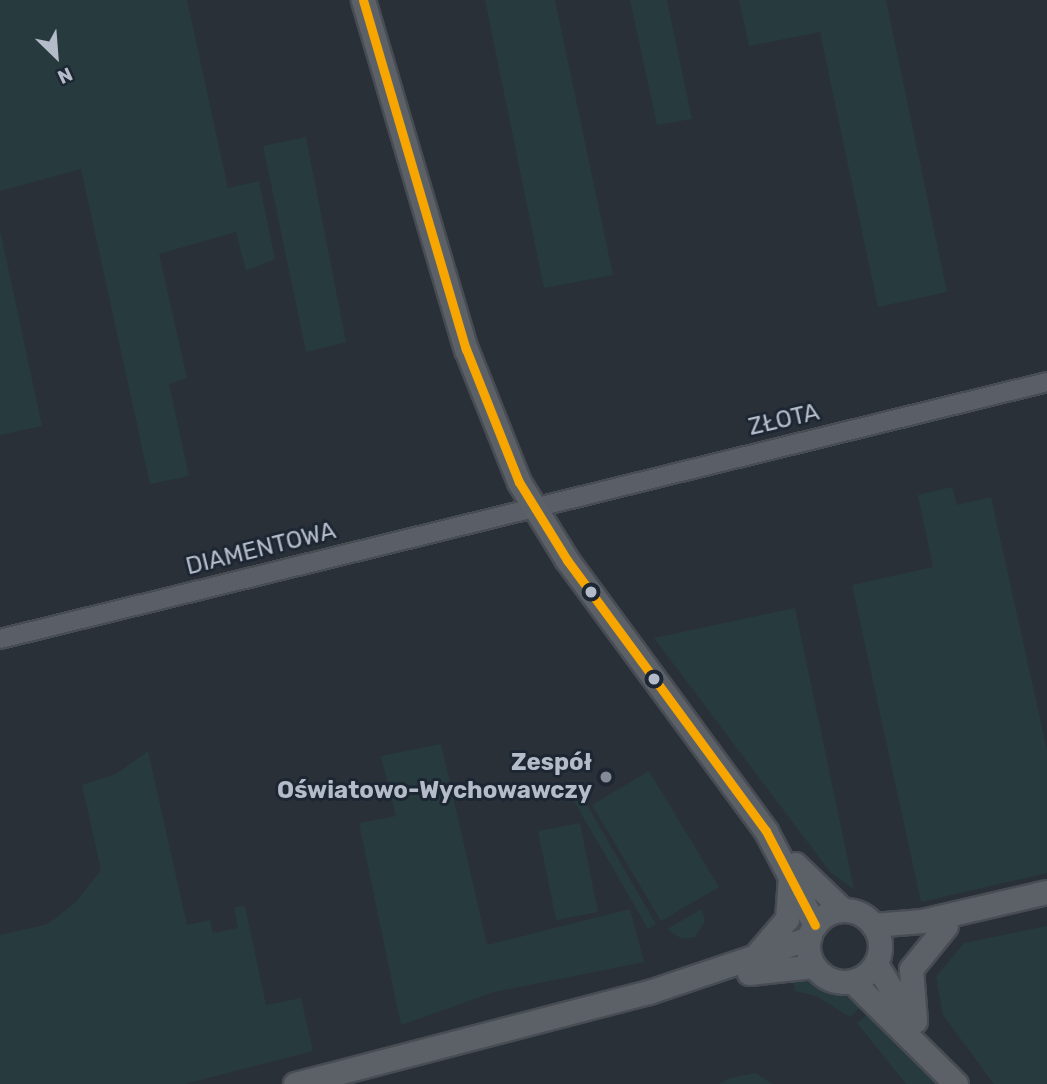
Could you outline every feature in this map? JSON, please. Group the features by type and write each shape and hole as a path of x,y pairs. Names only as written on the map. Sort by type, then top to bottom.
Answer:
{"main road":[{"path":"363,0 476,380 533,508 766,831 790,873 812,932 814,966 829,979 853,982 954,1081"},
{"path":"766,831 843,911 873,925 1047,892"},
{"path":"754,958 787,919 790,873"},
{"path":"853,982 878,957 946,926 1047,904"},
{"path":"295,1084 649,992 754,958 812,932 843,911"},
{"path":"873,925 878,957 917,1027 954,1081"},
{"path":"917,1027 911,969 946,926"},
{"path":"649,992 814,966"}],"street":[{"name":"ZŁOTA","path":"533,508 1047,382"},
{"name":"DIAMENTOWA","path":"0,639 533,508"}],"green space":[{"path":"0,0 187,0 228,188 259,181 275,259 246,271 236,232 159,254 187,378 169,384 189,476 150,484 81,169 0,191"},
{"path":"485,0 555,0 613,275 544,288"},
{"path":"630,0 667,0 692,119 657,125"},
{"path":"739,0 886,0 947,292 878,307 820,32 749,46"},
{"path":"306,137 346,342 306,352 263,146"},
{"path":"0,230 42,426 0,435"},
{"path":"952,487 957,505 991,497 1047,750 1047,873 921,902 852,585 933,567 918,495"},
{"path":"795,608 854,889 831,873 654,638"},
{"path":"441,744 487,945 630,909 644,962 494,992 401,1025 359,823 396,816 381,756"},
{"path":"148,751 187,925 210,920 213,933 238,928 234,907 245,906 266,1005 301,998 313,1051 185,1084 0,1084 0,935 48,924 76,902 101,870 82,785 116,774"},
{"path":"649,771 719,887 661,921 592,805"},
{"path":"579,791 656,924 648,929 571,796"},
{"path":"580,823 598,912 556,920 538,831"},
{"path":"702,909 705,921 695,937 682,939 667,929"},
{"path":"1047,926 1047,1084 994,1084 943,1015 936,977 964,943"},
{"path":"792,972 829,991 865,1003 850,1017 816,996 795,991"},
{"path":"873,1009 939,1084 906,1084 857,1023"},
{"path":"756,1073 772,1084 719,1084 730,1078"}],"transit line":[{"path":"363,0 466,349 519,482 567,560 766,831 815,925"}],"place":[{"name":"Zespół Oświatowo-Wychowawczy","path":"606,777"}]}
